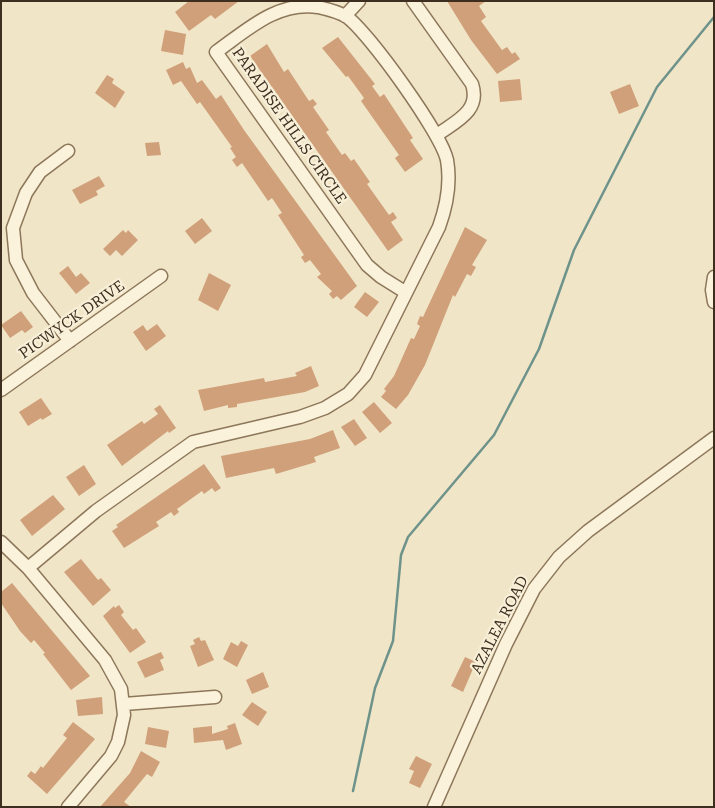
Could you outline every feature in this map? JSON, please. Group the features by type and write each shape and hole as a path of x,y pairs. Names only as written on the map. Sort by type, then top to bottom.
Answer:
{"street":[{"path":"345,16 360,1"},
{"path":"413,1 472,84 475,94 473,106 466,114 437,135"},
{"name":"PARADISE HILLS CIRCLE","path":"28,568 96,511 193,442 300,417 337,402 365,375 439,227 448,202 447,160 437,135 368,37 345,16 317,7 282,9 270,14 216,52 367,265 381,277 405,292"},
{"path":"68,150 40,172 26,193 13,228 16,260 33,293 70,341"},
{"name":"PICWYCK DRIVE","path":"1,390 161,276"},
{"path":"714,277 712,290 714,302"},
{"name":"AZALEA ROAD","path":"437,806 506,644 534,589 559,557 588,531 711,443"},
{"path":"1,542 28,568 105,660 115,674 124,704 123,725 111,756 68,807"},
{"path":"124,704 215,697"}],"building":[{"path":"189,1 239,1 215,19 211,15 189,31 175,12"},
{"path":"447,1 486,1 479,6 486,17 481,21 502,50 507,47 512,54 515,52 520,59 497,74 471,40"},
{"path":"165,30 186,34 183,55 161,51"},
{"path":"338,37 375,84 372,86 380,97 384,94 413,138 410,140 423,159 405,172 395,158 399,155 361,101 364,98 348,76 346,77 322,48"},
{"path":"267,44 284,72 288,69 309,101 313,99 317,104 313,107 329,130 326,132 342,155 345,153 351,161 354,159 370,182 367,184 389,215 393,212 397,218 391,222 403,240 388,251 250,56"},
{"path":"183,62 186,69 190,67 197,83 202,80 216,99 221,95 244,130 357,286 341,300 337,296 333,299 329,294 332,291 317,277 321,274 310,260 305,263 301,257 304,255 278,215 282,213 272,198 268,201 242,163 237,167 232,160 236,157 230,148 232,147 200,102 197,104 181,81 173,85 166,70"},
{"path":"107,75 114,79 112,83 125,92 115,108 95,93"},
{"path":"520,79 522,100 500,102 498,81"},
{"path":"630,84 639,106 619,114 610,92"},
{"path":"159,142 161,155 147,156 145,143"},
{"path":"99,176 105,186 96,191 98,195 80,204 72,190"},
{"path":"202,218 212,231 195,244 185,231"},
{"path":"465,227 487,240 472,265 476,267 471,276 467,274 455,297 453,295 425,365 408,395 396,409 381,397 386,391 384,389 394,376 411,338 414,339 420,326 417,324 420,316 423,317"},
{"path":"123,230 126,233 128,230 138,240 122,256 116,250 110,256 103,249"},
{"path":"68,266 76,277 81,273 90,283 76,294 59,273"},
{"path":"209,273 231,285 218,311 198,300"},
{"path":"365,292 379,302 367,317 354,307"},
{"path":"21,311 33,327 25,333 22,330 10,338 1,325"},
{"path":"157,324 166,336 146,351 133,332 143,325 147,331"},
{"path":"311,366 319,386 305,392 237,404 237,407 228,408 228,405 204,411 198,390 264,378 265,382 297,376 295,373"},
{"path":"41,398 52,414 28,426 19,412"},
{"path":"374,402 392,423 380,433 362,412"},
{"path":"160,405 176,428 169,433 168,431 122,466 107,445 142,421 144,424 158,414 154,409"},
{"path":"354,419 367,438 355,446 341,427"},
{"path":"333,430 340,448 314,457 316,462 276,474 274,468 226,478 221,456 310,439"},
{"path":"204,464 221,488 215,492 212,488 204,494 202,491 177,509 179,512 174,516 171,512 156,522 159,526 124,548 112,531 118,527 116,525"},
{"path":"84,465 96,484 79,496 66,477"},
{"path":"53,495 65,509 32,536 20,520"},
{"path":"81,559 98,580 101,578 111,590 93,606 64,572"},
{"path":"12,583 90,676 71,690 43,654 45,653 34,640 31,643 20,631 1,603 1,592"},
{"path":"119,605 124,612 121,615 133,630 136,628 146,642 130,653 103,616 114,606 115,608"},
{"path":"199,637 201,641 205,640 214,660 198,667 190,646 195,644 193,640"},
{"path":"241,641 248,645 237,667 223,659 231,642 238,646"},
{"path":"161,652 164,658 160,660 164,670 145,678 137,662"},
{"path":"465,657 476,662 463,692 451,686"},
{"path":"263,672 269,687 252,694 246,680"},
{"path":"102,697 103,714 78,716 76,700"},
{"path":"252,702 267,712 258,726 242,715"},
{"path":"73,722 95,739 47,794 27,776 31,771 35,774 41,766 43,768 67,738 63,735"},
{"path":"235,723 242,744 226,750 223,740 194,743 193,728 212,726 212,734 228,729 227,726"},
{"path":"148,727 169,731 166,748 145,744"},
{"path":"141,751 160,762 152,777 147,774 124,802 131,807 100,807 130,773"},
{"path":"416,756 432,764 420,788 409,783 414,771 409,769"}],"waterway":[{"path":"353,791 375,688 393,641 401,555 408,537 494,435 539,349 574,250 657,87 714,17"}]}
